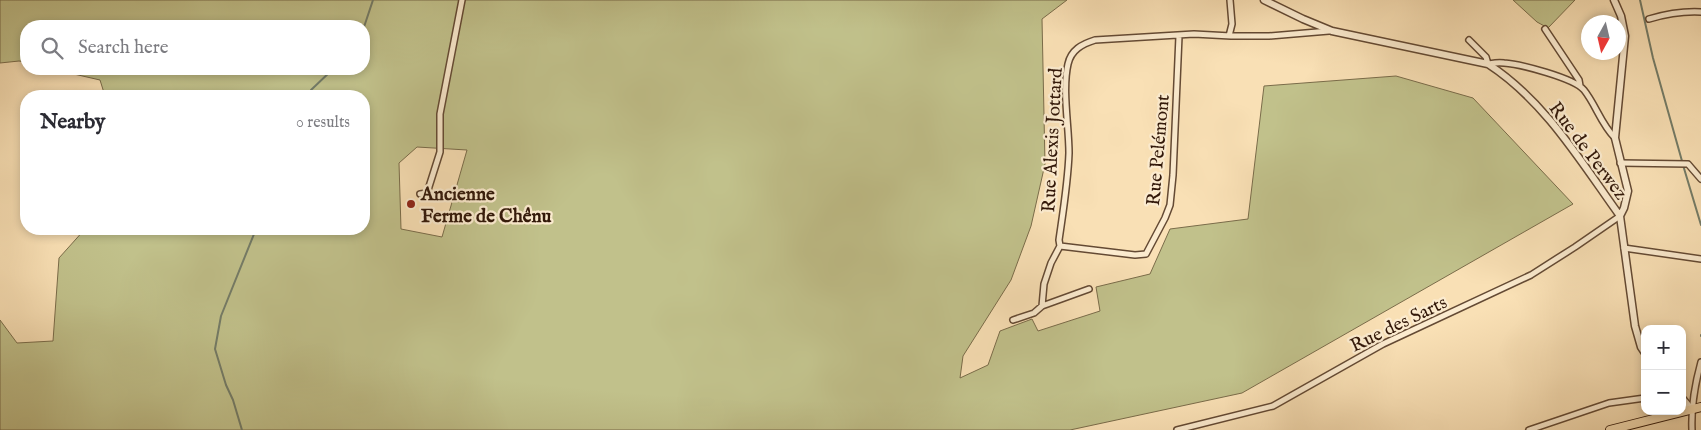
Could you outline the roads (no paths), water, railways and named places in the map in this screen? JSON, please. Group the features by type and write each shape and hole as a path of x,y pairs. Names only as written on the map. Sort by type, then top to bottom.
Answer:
{"main road":[{"path":"1610,430 1701,407"}],"street":[{"path":"420,194 427,192 440,152 440,114 462,0"},
{"path":"1229,36 1232,15 1230,0"},
{"name":"Rue de Perwez","path":"1264,0 1332,31 1488,64 1500,72 1546,115 1620,216"},
{"path":"1614,0 1621,16 1625,36 1615,138 1628,191 1620,216 1635,326 1641,347"},
{"path":"1648,20 1664,14 1688,11 1701,12"},
{"path":"1545,29 1579,80 1580,86"},
{"path":"1180,36 1194,34 1269,36 1332,31"},
{"name":"Rue Alexis Jottard","path":"1042,306 1042,294 1046,277 1060,246 1059,240 1069,154 1066,94 1068,64 1074,51 1082,44 1095,40 1180,36"},
{"name":"Rue Pelémont","path":"1060,246 1146,254 1156,238 1170,205 1180,36"},
{"name":"Rue de Perwez","path":"1469,40 1486,57 1488,64"},
{"path":"1488,64 1505,63 1543,72 1569,80 1580,86 1589,97 1607,130 1615,138"},
{"path":"1620,163 1688,164 1701,179"},
{"name":"Rue des Sarts","path":"1177,430 1274,406 1383,344 1531,274 1620,216"},
{"path":"1624,248 1701,259"},
{"path":"1013,320 1034,313 1042,306 1089,289"},
{"path":"1692,430 1691,409 1701,362"},
{"path":"1529,430 1608,403 1641,399"},
{"path":"1686,403 1691,409"}],"waterway":[{"path":"366,20 373,0"},
{"path":"1640,0 1653,58 1682,161"},
{"path":"311,90 327,75"},
{"path":"1683,165 1701,225"},
{"path":"242,430 215,349 221,316 254,235"}],"place":[{"name":"Ancienne Ferme de Chênu","path":"411,204"}]}
